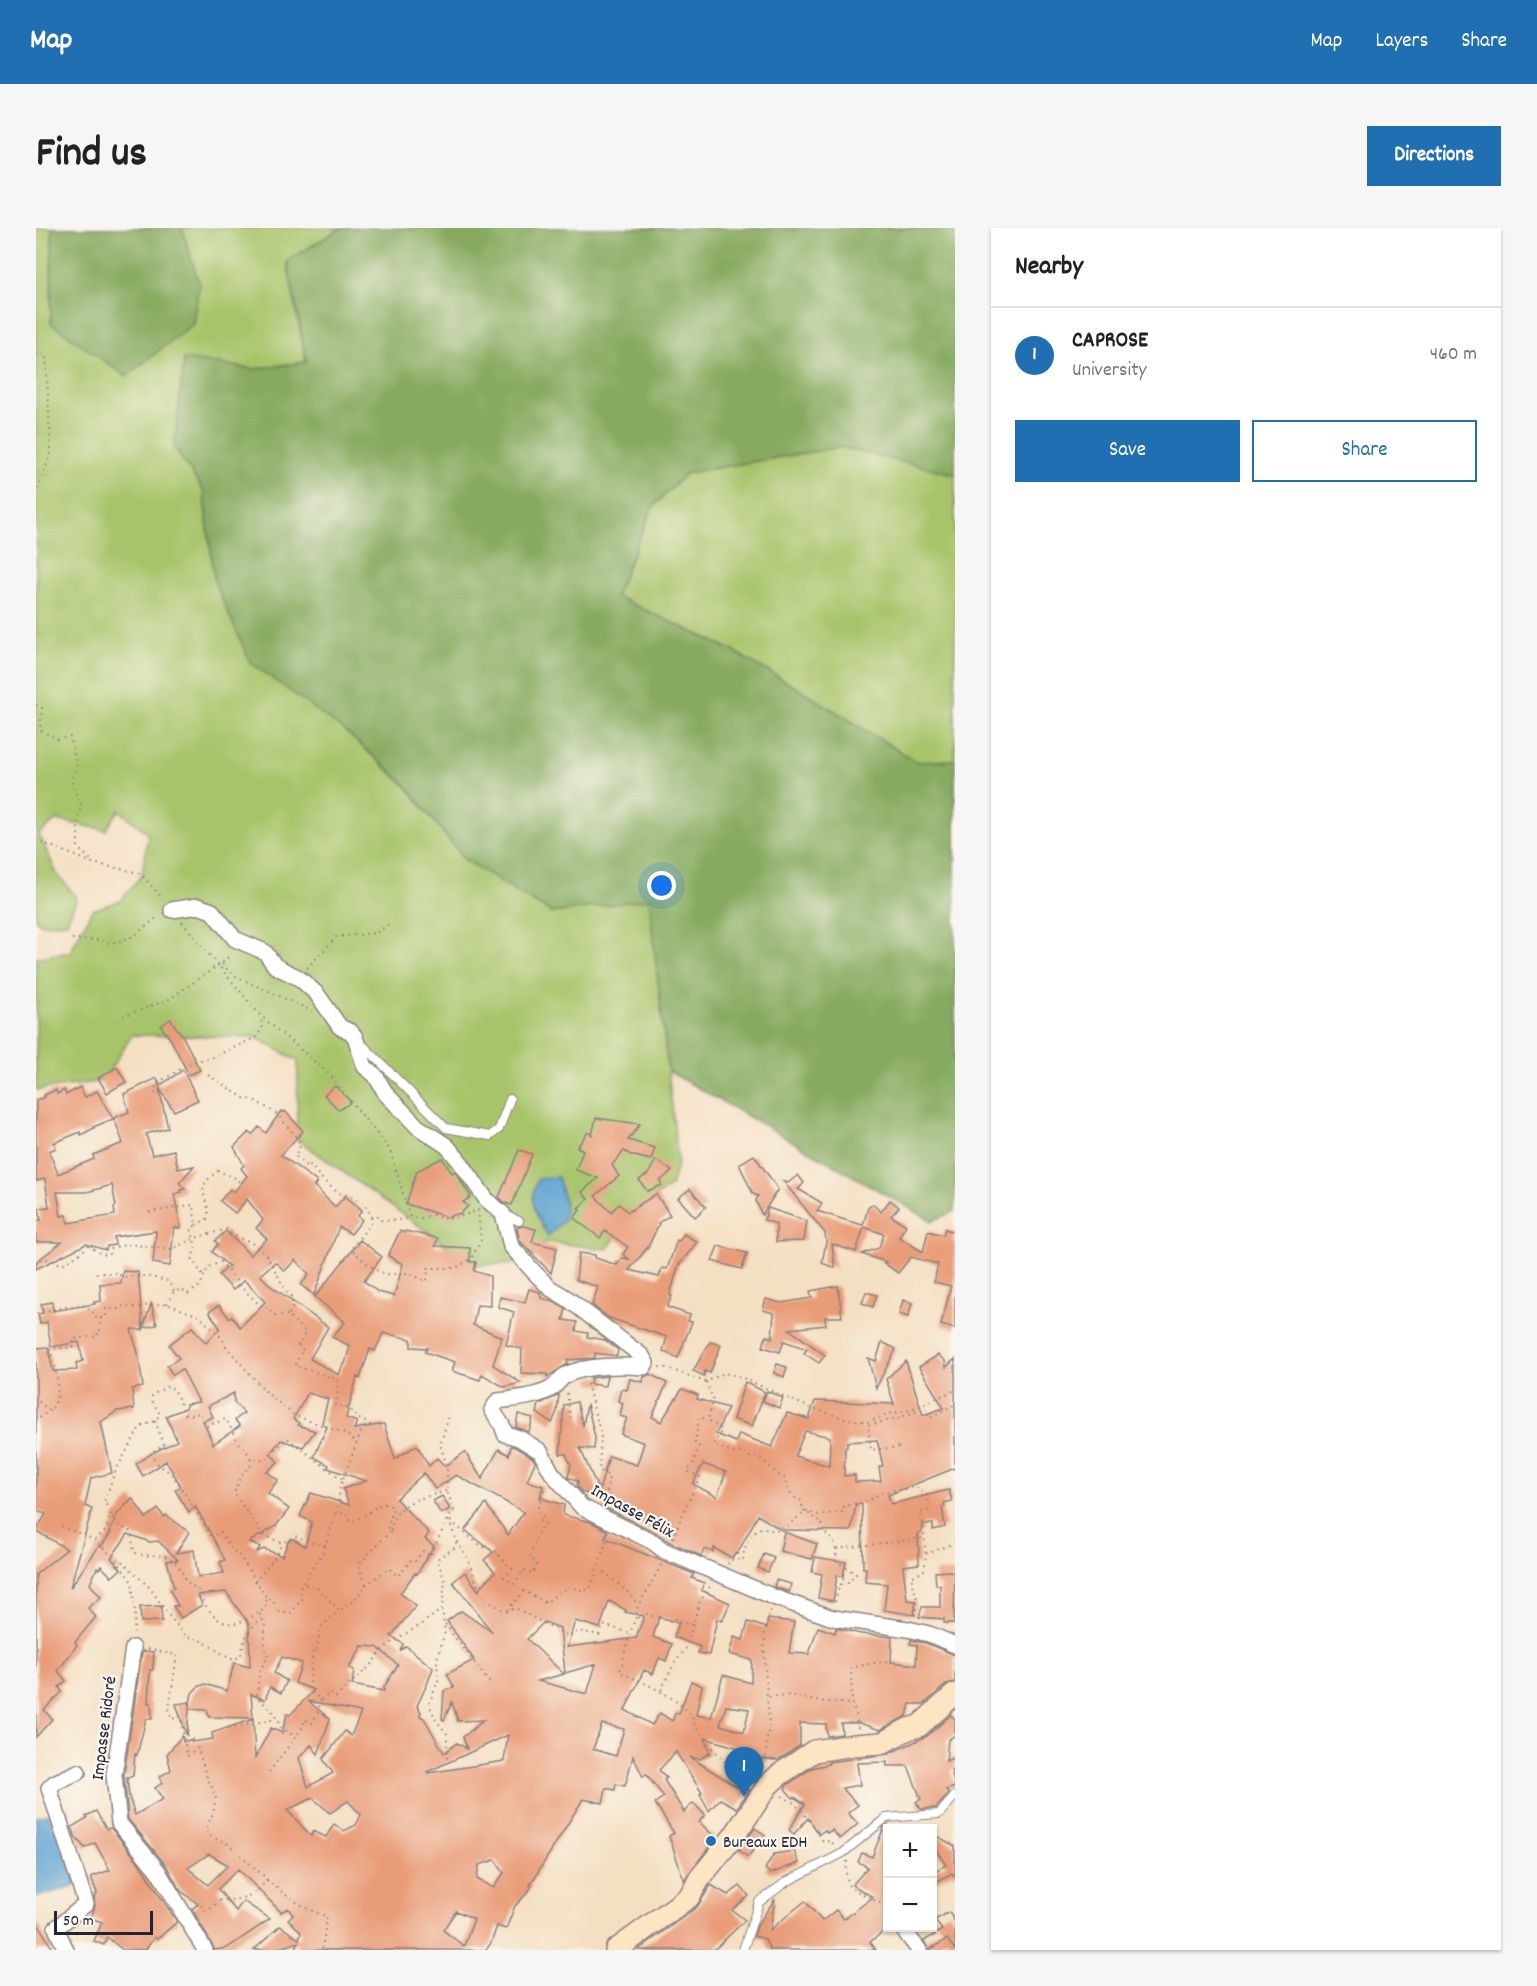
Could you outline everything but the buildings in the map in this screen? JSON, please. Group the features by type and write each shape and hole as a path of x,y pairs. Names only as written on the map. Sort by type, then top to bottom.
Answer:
{"street":[{"path":"172,910 198,906 212,911 235,939 265,952 275,966 299,978 317,994 340,1028 351,1032 355,1037 365,1067 375,1075 386,1094 418,1127 447,1146 486,1199 503,1214 511,1246 550,1288 568,1299 642,1356 646,1363 644,1367"},
{"name":"Impasse Félix","path":"644,1367 628,1365 582,1370 564,1376 551,1389 524,1397 498,1401 492,1410 505,1434 519,1437 540,1451 552,1473 582,1508 613,1522 665,1551 776,1598 833,1617 908,1629 929,1634 955,1645"},
{"name":"Impasse Ridoré","path":"133,1648 114,1774 118,1823 158,1871 205,1950"},
{"path":"616,1950 689,1897 700,1878 734,1836 768,1785 779,1775 814,1751 854,1744 882,1743 908,1729 920,1726 955,1694"},
{"path":"66,1950 56,1928 86,1904 49,1788 54,1783 78,1772"},
{"path":"905,1932 919,1950"}],"lane":[{"path":"355,1037 446,1128 490,1136 498,1129 510,1099"},
{"path":"503,1214 519,1221"},
{"path":"743,1950 759,1902 786,1882 843,1854 886,1818 939,1814 955,1796"}],"path":[{"path":"36,353 46,356 51,453 36,494"},
{"path":"36,705 42,708 40,730 57,739 70,736 76,767 71,782 81,805 78,821 78,848 93,863"},
{"path":"36,840 93,863 140,873 220,964 260,1015 329,1074 390,1150 410,1217"},
{"path":"72,939 100,940 110,943 122,941 134,936 154,918 172,910"},
{"path":"299,978 336,937 376,933 392,922"},
{"path":"123,1016 168,1000 231,956 235,939"},
{"path":"220,964 233,975 336,1022"},
{"path":"156,1094 157,1083 195,1061 211,1058 257,1037 263,1026 260,1015"},
{"path":"208,1075 244,1098 254,1100 277,1113 298,1139 300,1146 295,1156 298,1160 306,1166 309,1164 338,1193 365,1204 371,1216 371,1223 351,1249 380,1271 389,1274 398,1272 410,1274 427,1281 428,1268 456,1268 471,1259 481,1241 478,1210 455,1218 443,1219 433,1215 387,1221 380,1220 378,1216 371,1216"},
{"path":"204,1277 192,1258 196,1247 191,1229 207,1219 209,1211 202,1189 209,1177 218,1172 238,1179 239,1186"},
{"path":"149,1212 193,1205 196,1225"},
{"path":"36,1263 44,1258 61,1264 76,1257 89,1246 101,1254 109,1255 110,1249 127,1244 171,1249 227,1229 231,1234 260,1249 291,1298 293,1307 288,1315"},
{"path":"155,1421 164,1445 150,1453 158,1464 173,1475 211,1536 221,1532 231,1549 240,1556 267,1598 273,1600 276,1611 290,1614 302,1599 300,1589 302,1584 322,1555 334,1514 338,1508 339,1487 363,1429 370,1425 356,1417 350,1409 335,1405 338,1391 337,1379 295,1366 300,1354 304,1351 298,1346 305,1332 288,1315 275,1315 264,1305 261,1306 241,1287 221,1262 208,1266 200,1286 188,1294 182,1290 174,1291"},
{"path":"96,1272 117,1274 122,1277 146,1276 168,1281 174,1291"},
{"path":"167,1304 174,1291"},
{"path":"36,1313 81,1304 92,1311 97,1319 106,1317 106,1309 119,1309 125,1305 132,1307 167,1304 199,1317 222,1338 227,1348 268,1394 295,1416 345,1433 357,1443"},
{"path":"36,1423 41,1416 50,1411 56,1402 59,1387 50,1348 74,1347 73,1339 98,1336 97,1332 102,1326 101,1318"},
{"path":"644,1367 668,1368 706,1382 713,1399 708,1420"},
{"path":"582,1370 601,1435 599,1470 609,1476 607,1492 600,1494 598,1504 592,1512"},
{"path":"706,1382 723,1373 738,1376 808,1407 847,1419 868,1422 889,1414 910,1410 955,1390"},
{"path":"564,1376 571,1420"},
{"path":"95,1540 106,1530 110,1520 108,1519 112,1512 104,1502 115,1472 140,1427 155,1421 160,1414 152,1401 152,1395 168,1386 174,1389 185,1414 200,1413 207,1426 226,1419 238,1442 251,1459 251,1465 241,1476 234,1492 263,1535 282,1543"},
{"path":"36,1399 50,1411"},
{"path":"899,1447 871,1450 868,1425 899,1418 926,1408 930,1418 955,1404"},
{"path":"321,1700 309,1689 313,1651 316,1651 321,1627 354,1600 366,1585 389,1568 398,1576 412,1559 415,1561 423,1551 430,1556 454,1510 447,1491 447,1466 440,1445 450,1413"},
{"path":"768,1785 740,1774 721,1758 697,1729 692,1717 661,1690 621,1672 638,1605 660,1566 684,1514 688,1499 700,1477 687,1471 692,1466 699,1446 695,1443 699,1417 708,1420 722,1430 713,1445 764,1460 773,1472 785,1478 786,1490 792,1497 802,1501 802,1509 822,1521 823,1532 829,1536 837,1549 836,1561 856,1574 849,1583 843,1579 837,1593 833,1617"},
{"path":"251,1459 264,1460 287,1438 343,1480"},
{"path":"448,1519 481,1546 495,1551 512,1569 504,1577 514,1584 524,1570 532,1574 537,1564 530,1557 538,1530 545,1523 540,1521 543,1515 537,1511 552,1473"},
{"path":"806,1511 818,1515 843,1512 844,1506 865,1502 883,1492 916,1487 928,1496 930,1510 920,1513 926,1554 924,1571 911,1577 917,1599 915,1616 908,1629"},
{"path":"366,1585 357,1565 391,1531 393,1520 403,1506 447,1491"},
{"path":"334,1514 346,1513 351,1522 382,1503 393,1507 388,1528 391,1531"},
{"path":"661,1690 674,1664 687,1647 699,1603 718,1574 726,1570 730,1560 743,1560 743,1552 756,1530 762,1527 774,1531 781,1530 806,1511"},
{"path":"448,1519 468,1559 481,1596 506,1612"},
{"path":"110,1520 131,1532 134,1552 143,1557 157,1554 177,1563 187,1582 200,1591 205,1605 215,1616 230,1624 241,1623 265,1609 267,1598"},
{"path":"506,1612 524,1591 546,1603 559,1592 571,1587 583,1591 590,1589 613,1522"},
{"path":"61,1526 95,1540 116,1560 132,1582 135,1612 133,1648 177,1655 169,1709 172,1719 180,1716 187,1755 198,1748 206,1775 216,1796 213,1814 207,1826 208,1835 228,1844 292,1899 327,1917 322,1950"},
{"path":"255,1582 275,1557 282,1543 296,1536 326,1545"},
{"path":"837,1549 924,1538"},
{"path":"447,1762 448,1738 430,1711 429,1704 438,1681 437,1659 445,1632 442,1609 445,1581 437,1559 454,1548 457,1541"},
{"path":"926,1554 955,1543"},
{"path":"116,1560 122,1561 150,1588 187,1637 201,1639 223,1656 234,1660 241,1655 247,1632 261,1618"},
{"path":"604,1572 630,1594 638,1605"},
{"path":"302,1584 317,1587 321,1594 332,1601 338,1612"},
{"path":"768,1785 764,1778 769,1722 765,1621 776,1598"},
{"path":"506,1612 515,1608 568,1636 579,1631 599,1635 603,1625 630,1634"},
{"path":"269,1773 303,1727 305,1719 312,1723 321,1700 330,1693 336,1697 369,1667 382,1650 442,1609"},
{"path":"259,1612 264,1623 265,1648 268,1656 259,1672 257,1697 273,1712 281,1728 295,1736"},
{"path":"636,1617 641,1618 643,1613 672,1622 675,1619 693,1625"},
{"path":"445,1624 492,1686"},
{"path":"854,1744 859,1737 852,1704 850,1668 892,1662"},
{"path":"767,1697 790,1695 815,1701 852,1704"},
{"path":"229,1728 276,1719"},
{"path":"184,1914 199,1903 204,1910 209,1910 220,1900 232,1901 258,1892 267,1879"}],"green space":[{"path":"36,228 52,228 51,323 199,284 182,228 341,228 287,261 306,362 254,369 174,447 203,489 215,583 346,732 405,785 464,859 552,913 649,898 678,1162 671,1186 636,1210 607,1249 545,1242 528,1263 474,1265 297,1139 298,1061 255,1037 132,1035 103,1081 36,1090 36,958 70,952 92,910 120,901 142,875 148,833 119,810 106,830 57,820 39,834 57,874 77,898 67,922 44,924 36,921"},
{"path":"52,228 182,228 199,284 193,324 126,376 51,323"},
{"path":"341,228 955,228 955,474 840,447 686,473 653,507 615,596 731,650 917,762 955,760 955,1211 932,1221 668,1071 649,899 552,913 464,859 406,785 346,732 250,662 215,583 203,490 174,447 184,359 254,369 307,362 287,261"},
{"path":"840,447 955,474 955,760 917,763 809,695 731,650 615,596 653,507 686,473"}],"water":[{"path":"558,1177 565,1204 564,1220 548,1236 534,1208 533,1194 538,1179"},
{"path":"54,1812 77,1885 36,1897 36,1818"}],"place":[{"name":"CAPROSE","path":"744,1797"},
{"name":"Bureaux EDH","path":"711,1841"}]}
